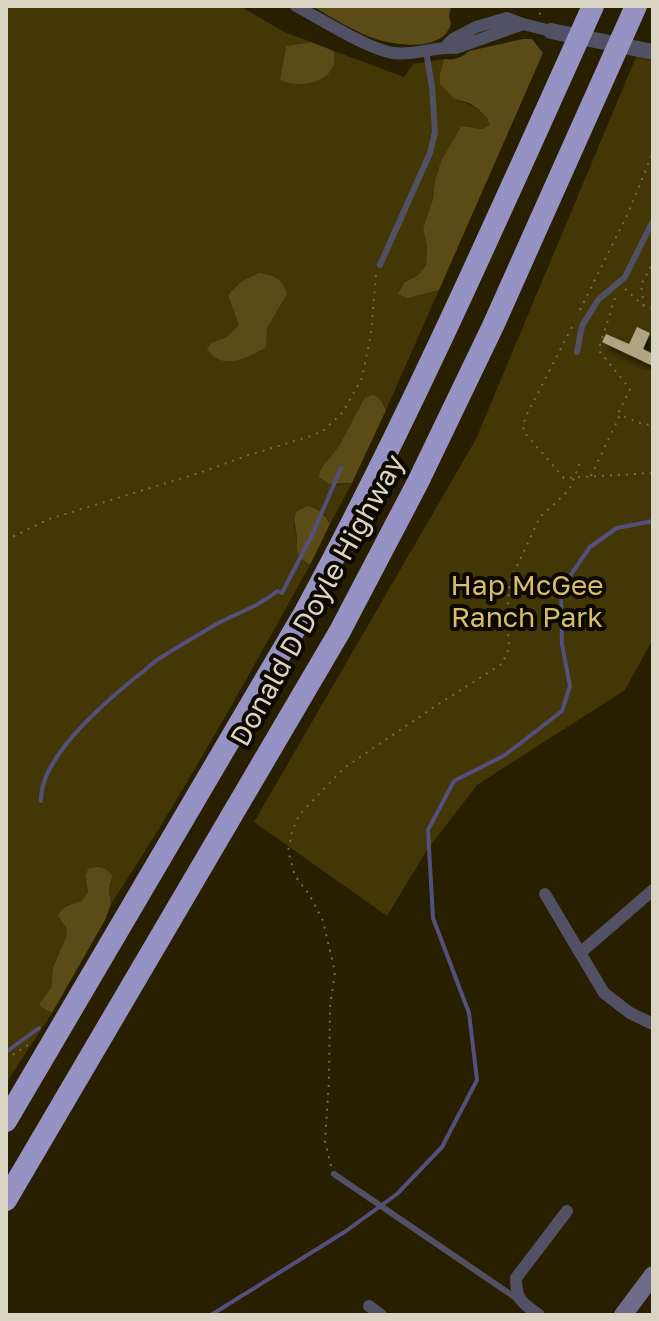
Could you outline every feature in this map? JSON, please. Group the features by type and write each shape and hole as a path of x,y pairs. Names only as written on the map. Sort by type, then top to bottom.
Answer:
{"highway":[{"name":"Donald D Doyle Highway","path":"6,1121 337,553 418,390 593,6"},
{"name":"Donald D Doyle Highway","path":"6,1200 347,619 418,482 493,326 636,6"}],"main road":[{"path":"623,1315 650,1285"}],"street":[{"path":"296,6 392,53 445,47 465,33 507,18 551,31 653,52"},
{"path":"580,953 653,890"},
{"path":"545,894 604,993 630,1013 653,1024"},
{"path":"539,1315 519,1300 516,1278 567,1211"},
{"path":"369,1306 381,1315"}],"lane":[{"path":"380,265 430,153 435,132 426,51"},
{"path":"577,352 582,326 598,300 625,277 653,221"},
{"path":"334,1174 519,1300"}],"path":[{"path":"644,306 641,285 653,263"},
{"path":"6,540 63,514 199,473 324,430 340,417 362,378 380,265"},
{"path":"619,282 644,306 653,308"},
{"path":"591,476 630,389 599,348 616,297"},
{"path":"620,415 645,425 653,424"},
{"path":"334,1174 325,1141 330,1007 335,972 323,921 295,876 288,851 292,832 299,815 344,768 502,664 509,648 507,614 510,581 540,517 569,490 580,460"},
{"path":"574,478 653,473"}],"green space":[{"path":"6,6 240,6 284,32 311,42 286,46 280,80 335,59 334,51 404,77 413,64 444,59 440,73 454,99 476,108 491,125 482,129 461,126 441,161 423,229 427,246 426,265 418,275 405,282 408,298 439,290 386,410 380,399 365,397 339,446 320,470 336,485 352,483 330,524 319,510 301,508 294,525 297,546 300,556 310,565 189,779 111,904 109,891 112,881 85,876 88,892 82,902 69,904 60,911 67,929 66,937 53,967 51,988 39,1004 52,1013 6,1083"},
{"name":"Hap McGee Ranch Park","path":"636,57 653,61 653,639 625,690 477,785 427,850 387,916 254,822 476,439"}],"shaded area":[{"path":"312,6 451,6 451,24 447,33 431,43 398,44 362,33"},
{"path":"532,39 543,53 439,290 408,298 398,294 405,282 418,275 426,265 427,246 423,229 441,161 461,126 482,129 490,125 478,109 454,99 440,84 444,59 458,58 469,51"},
{"path":"311,42 334,51 331,70 308,83 280,80 286,46"},
{"path":"259,273 277,279 287,294 267,328 266,347 235,361 216,358 207,349 211,343 227,337 239,325 228,295 241,282"},
{"path":"374,395 386,410 352,483 329,484 319,477 320,470 339,446 365,397"},
{"path":"308,506 321,512 330,524 310,565 298,553 295,522 297,512"},
{"path":"98,867 112,875 109,891 111,904 52,1013 39,1004 51,988 53,967 66,937 67,929 58,916 65,907 82,901 88,892 85,875 89,868"}],"building":[{"path":"637,327 650,333 643,349 653,354 653,366 602,342 606,334 629,344"}],"waterway":[{"path":"41,801 44,783 65,746 115,695 173,650 277,591 282,593 313,533 341,468"},
{"path":"211,1315 346,1231 397,1194 442,1147 477,1080 469,1013 433,918 428,830 454,781 505,755 562,711 570,686 562,644 561,589 590,547 617,528 653,521"},
{"path":"6,1052 39,1028"}]}
